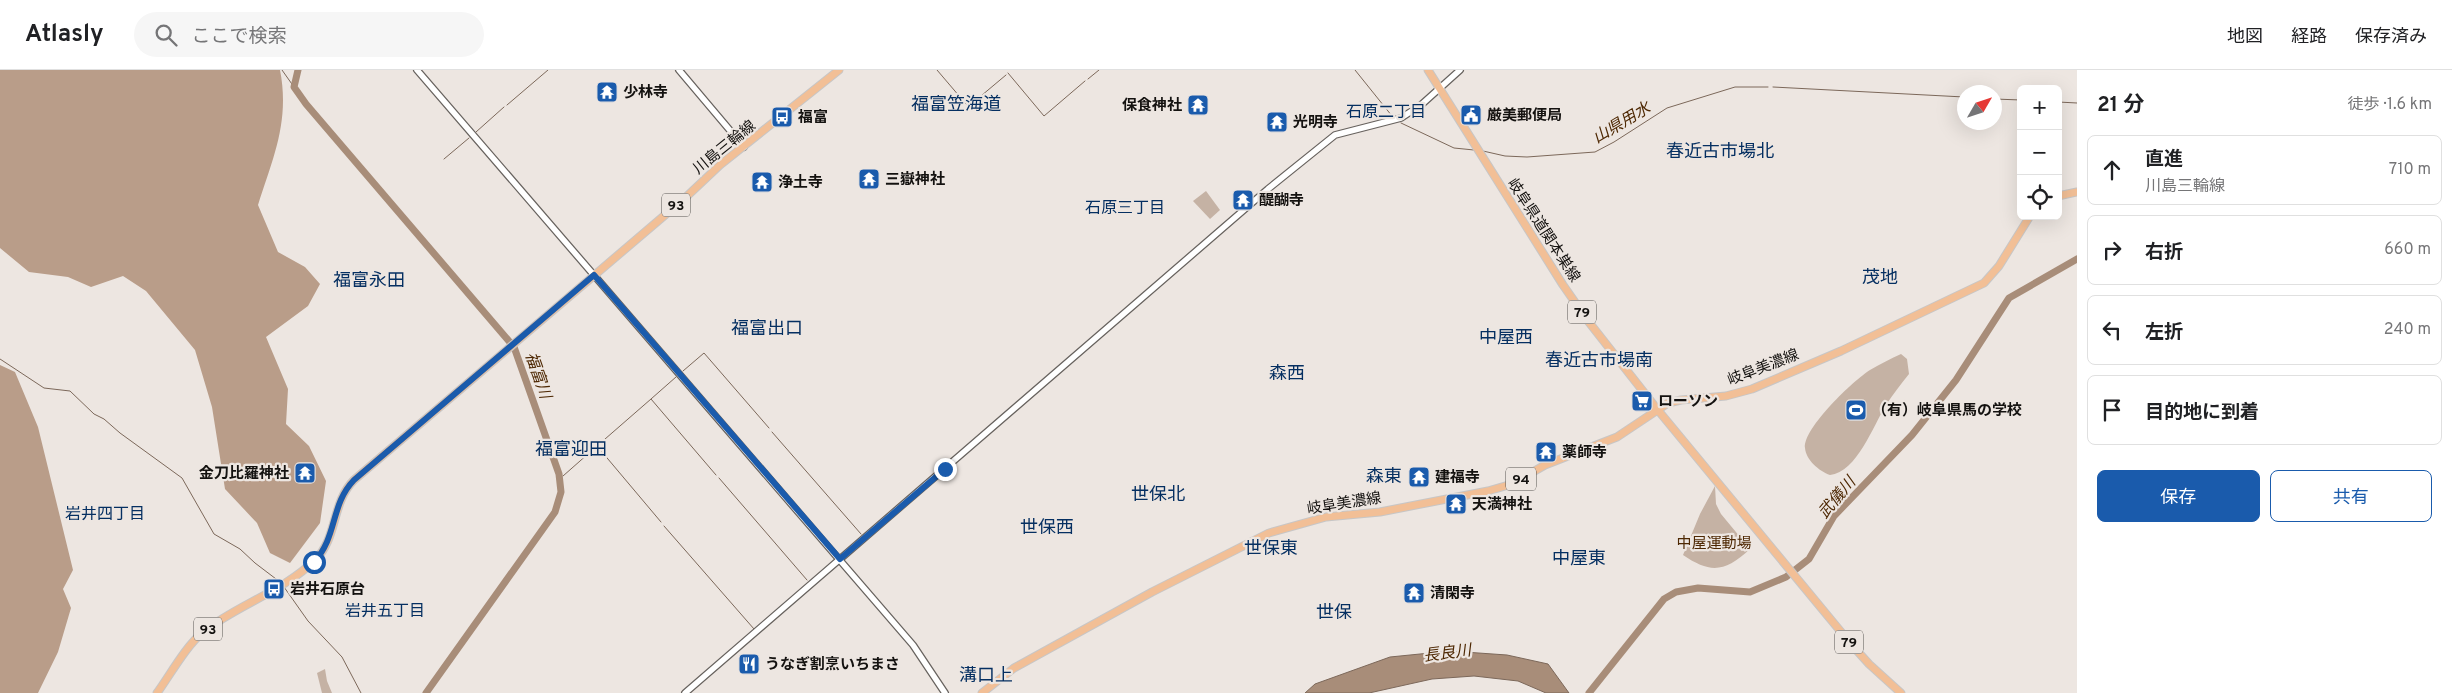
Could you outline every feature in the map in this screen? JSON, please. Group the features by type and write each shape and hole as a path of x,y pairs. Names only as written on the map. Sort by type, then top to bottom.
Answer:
{"main road":[{"name":"川島三輪線","path":"157,693 204,632 314,562 326,546 341,496 354,480 685,198 720,165 839,70"},
{"name":"岐阜県道関本巣線","path":"1428,70 1566,290 1608,348 1802,586 1869,664 1901,693"},
{"path":"2062,195 2077,192"},
{"name":"岐阜美濃線","path":"982,693 1014,668 1152,592 1269,533 1326,518 1380,512 1503,488 1545,465 1618,437 1657,409 1681,400 1726,396 1752,389 1969,292 1984,283 1999,266 2028,220"}],"street":[{"path":"417,70 913,645 945,693"},
{"path":"679,70 744,147"},
{"path":"685,693 1268,189 1331,137 1358,127 1401,118 1421,105 1460,70"}],"green space":[{"path":"1206,191 1220,210 1210,219 1193,201"},
{"name":"（有）岐阜県馬の学校","path":"1901,354 1907,359 1909,374 1886,405 1863,447 1848,466 1840,472 1830,475 1822,471 1810,461 1805,448 1807,439 1820,417 1863,375"},
{"name":"中屋運動場","path":"1715,486 1716,504 1721,514 1750,549 1741,557 1725,566 1710,568 1683,555 1700,514"},
{"path":"325,669 332,693 322,693 317,673"}],"shaded area":[{"path":"0,70 280,70 283,89 281,123 274,155 258,205 278,252 305,267 320,284 308,306 266,337 288,389 286,424 309,446 326,481 320,523 290,563 270,553 257,523 225,489 212,407 195,350 146,291 123,276 91,287 68,277 29,272 0,248"},
{"path":"0,365 15,372 38,427 73,570 63,589 71,608 58,652 38,693 0,693"}],"water":[{"name":"長良川","path":"1450,651 1507,655 1548,664 1569,693 1546,693 1518,681 1474,676 1432,679 1369,693 1305,693 1315,684 1390,657"}],"waterway":[{"path":"282,70 294,87"},
{"name":"福富川","path":"298,70 294,87 306,104 514,347 559,474 561,492 555,512 426,693"},
{"name":"山県用水","path":"507,105 548,70"},
{"name":"山県用水","path":"937,70 966,104"},
{"name":"山県用水","path":"1088,79 1099,70"},
{"name":"山県用水","path":"1355,70 1392,116"},
{"name":"山県用水","path":"1008,73 1044,116 1085,81"},
{"name":"山県用水","path":"969,106 1006,75"},
{"name":"山県用水","path":"1483,151 1505,156 1527,157 1595,152 1667,108 1735,87 1768,87"},
{"name":"山県用水","path":"1773,87 1957,97"},
{"name":"山県用水","path":"2002,99 2017,100"},
{"name":"山県用水","path":"2062,102 2077,103"},
{"name":"山県用水","path":"476,132 504,107"},
{"name":"山県用水","path":"1401,123 1454,148 1474,150"},
{"name":"山県用水","path":"444,159 469,138"},
{"name":"武儀川","path":"1589,693 1664,599 1676,592 1698,588 1750,592 1786,577 1809,559 1834,516 1912,435 1956,380 2009,298 2077,259"},
{"path":"683,371 704,353 769,428"},
{"path":"0,359 44,388 70,391 94,414 104,419 120,433 182,478 214,534 240,549 280,582"},
{"path":"651,399 676,377"},
{"path":"597,446 651,399 716,475"},
{"path":"772,432 861,534"},
{"path":"563,476 597,446 661,522"},
{"path":"719,478 807,580"},
{"path":"664,526 754,629"},
{"path":"284,587 308,621 342,657 361,693"}],"place":[{"name":"少林寺","path":"607,92"},
{"name":"保食神社","path":"1198,105"},
{"name":"厳美郵便局","path":"1471,115"},
{"name":"福富","path":"782,117"},
{"name":"光明寺","path":"1277,122"},
{"name":"三嶽神社","path":"869,179"},
{"name":"浄土寺","path":"762,182"},
{"name":"醍醐寺","path":"1243,200"},
{"name":"ローソン","path":"1642,401"},
{"name":"（有）岐阜県馬の学校","path":"1856,410"},
{"name":"薬師寺","path":"1546,452"},
{"name":"金刀比羅神社","path":"305,473"},
{"name":"建福寺","path":"1419,477"},
{"name":"天満神社","path":"1456,504"},
{"name":"岩井石原台","path":"274,589"},
{"name":"清閑寺","path":"1414,593"},
{"name":"うなぎ割烹いちまさ","path":"749,664"}],"district":[{"name":"福富笠海道","path":"956,104"},
{"name":"石原二丁目","path":"1386,111"},
{"name":"春近古市場北","path":"1720,151"},
{"name":"石原三丁目","path":"1125,207"},
{"name":"茂地","path":"1880,277"},
{"name":"福富永田","path":"369,280"},
{"name":"福富出口","path":"767,328"},
{"name":"中屋西","path":"1506,337"},
{"name":"春近古市場南","path":"1599,360"},
{"name":"森西","path":"1287,373"},
{"name":"福富迎田","path":"571,449"},
{"name":"森東","path":"1384,476"},
{"name":"世保北","path":"1158,494"},
{"name":"岩井四丁目","path":"105,513"},
{"name":"世保西","path":"1047,527"},
{"name":"世保東","path":"1271,548"},
{"name":"中屋東","path":"1579,558"},
{"name":"岩井五丁目","path":"385,610"},
{"name":"世保","path":"1334,612"},
{"name":"溝口上","path":"986,675"}],"route":[{"path":"314,562 326,546 331,534 338,504 346,488 594,275 840,559 945,469"}]}
